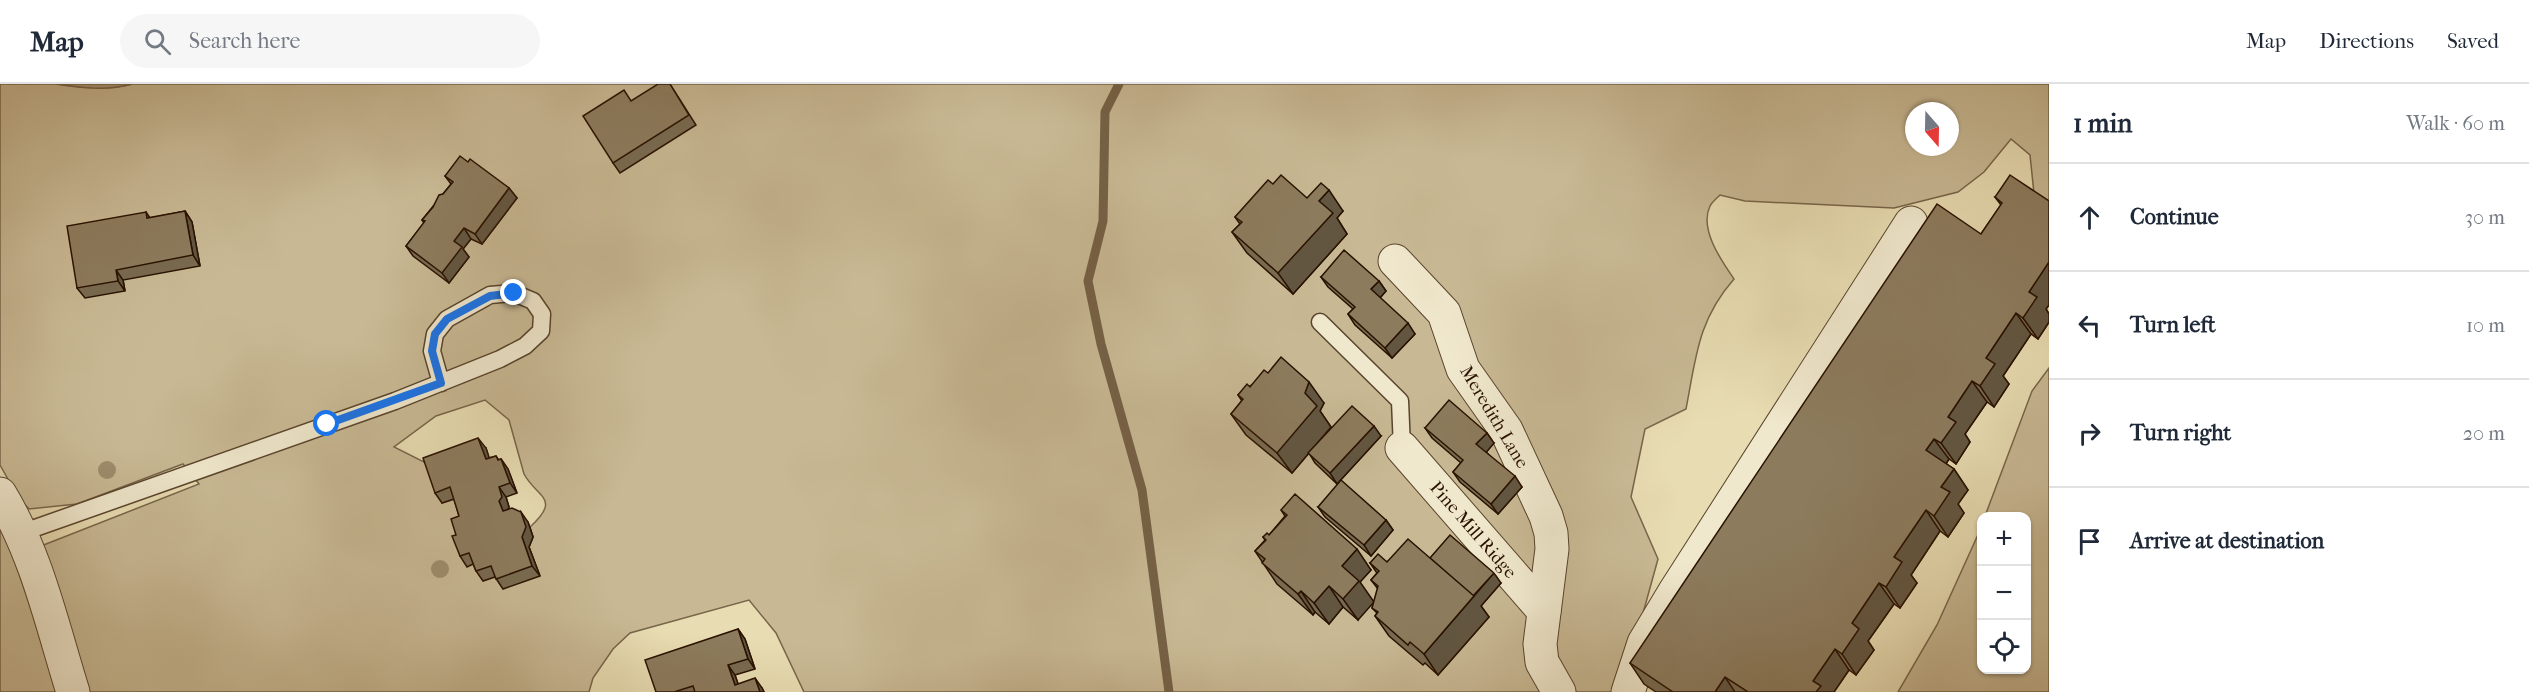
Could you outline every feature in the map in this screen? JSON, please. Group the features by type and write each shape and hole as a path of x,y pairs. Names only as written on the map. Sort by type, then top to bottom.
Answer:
{"street":[{"path":"1628,692 1644,643 1674,593 1911,223"},
{"name":"Meredith Lane","path":"1395,261 1444,313 1463,369 1506,430 1533,485 1551,533 1552,549 1540,644 1542,662 1559,692"},
{"name":"Pine Mill Ridge","path":"1402,448 1544,611"},
{"path":"0,494 21,534 38,575 73,692"}],"lane":[{"path":"21,534 441,383 525,346 541,331 542,314 533,301 514,293 490,296 447,319 435,334 432,351 441,383"},
{"path":"1320,322 1400,401 1402,448"}],"shaded area":[{"path":"0,84 57,84 104,88 132,84 2049,84 2049,212 2035,203 2030,155 2011,139 1984,172 1958,192 1894,208 1745,201 1720,195 1711,205 1707,215 1709,234 1718,254 1734,279 1713,309 1700,340 1686,409 1645,429 1631,497 1658,559 1637,635 1626,692 804,692 776,633 749,600 630,633 613,649 593,678 589,692 88,692 41,546 199,484 183,464 77,504 29,509 18,497 0,465","holes":["485,400 509,420 524,474 546,504 530,527 533,537 529,547 539,576 498,576 476,563 458,498 442,503 434,467 394,447 436,416"]},
{"path":"56,84 132,84 85,88"},
{"path":"2049,368 2049,692 1898,692 1937,625 1977,537 1977,674 2031,674 2031,512 1987,512 2032,391"},
{"path":"2,524 60,692 0,692 0,525"}],"building":[{"path":"658,84 670,84 689,115 613,163 583,116 624,90 631,101"},
{"path":"460,156 468,162 470,159 509,188 475,234 464,228 454,241 462,247 442,273 406,246 425,221 422,220 439,195 443,194 453,182 445,176"},
{"path":"1281,175 1307,198 1321,183 1329,190 1319,201 1333,213 1278,273 1232,232 1242,222 1235,217 1268,180 1273,184"},
{"path":"2010,175 2049,201 2049,262 2029,292 2037,297 2023,318 2016,313 1986,358 1995,364 1980,386 1972,381 1948,417 1956,422 1941,443 1934,439 1926,450 1954,469 1941,487 1950,492 1934,516 1926,510 1894,557 1902,562 1886,587 1879,583 1852,623 1859,629 1842,654 1835,649 1813,681 1821,686 1816,692 1748,692 1725,677 1715,692 1673,692 1630,663 1937,204 1981,234 2002,203 1995,197"},
{"path":"185,211 193,255 116,270 118,281 77,288 67,226 146,212 147,218"},
{"path":"1344,250 1379,281 1371,289 1408,323 1385,348 1348,314 1355,307 1321,277"},
{"path":"1281,357 1309,382 1305,393 1317,406 1277,453 1231,414 1243,399 1238,395 1247,384 1250,387 1264,370 1268,373"},
{"path":"1449,400 1487,433 1476,444 1515,476 1491,504 1453,472 1463,460 1425,428"},
{"path":"1352,406 1374,426 1330,473 1308,453"},
{"path":"478,438 486,459 496,456 498,460 501,459 510,483 499,487 502,497 499,501 503,511 512,508 521,512 526,527 522,537 532,566 496,579 491,566 476,571 469,553 460,556 452,536 456,535 451,519 459,516 450,487 435,493 423,458"},
{"path":"1341,480 1386,520 1364,545 1318,507"},
{"path":"1295,494 1357,549 1342,566 1359,581 1343,599 1329,586 1314,603 1301,591 1298,594 1262,563 1265,559 1255,551 1266,540 1263,537 1267,533 1269,535 1287,515 1281,510"},
{"path":"1450,535 1494,573 1473,596 1430,558"},
{"path":"1408,539 1474,596 1424,654 1410,642 1408,645 1375,616 1378,612 1372,608 1378,586 1371,580 1379,571 1370,563 1378,554 1387,562"},
{"path":"738,629 748,659 728,665 735,685 755,678 760,692 695,692 693,686 674,692 656,692 645,660"}],"waterway":[{"path":"1119,84 1105,112 1103,221 1088,281 1101,344 1142,490 1169,692"}],"route":[{"path":"327,424 441,383 432,351 435,334 447,319 490,296 514,293"}]}
